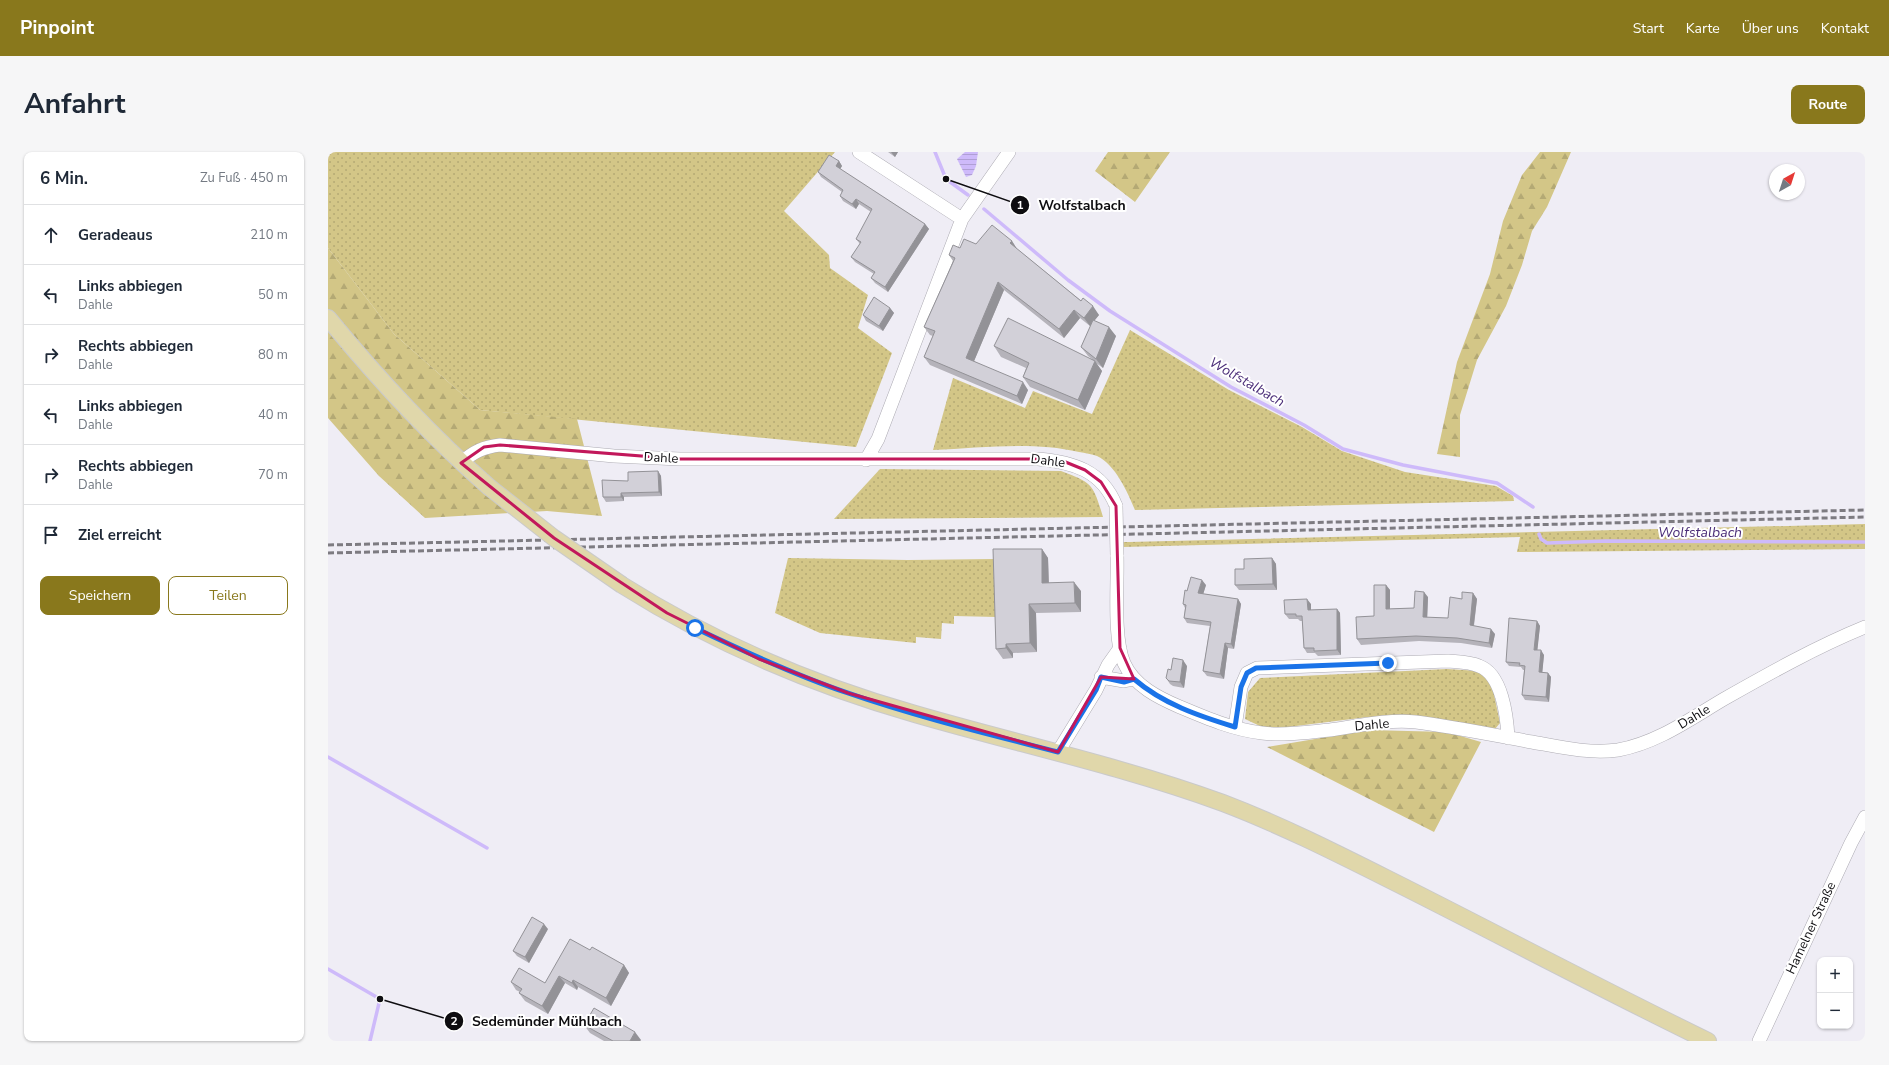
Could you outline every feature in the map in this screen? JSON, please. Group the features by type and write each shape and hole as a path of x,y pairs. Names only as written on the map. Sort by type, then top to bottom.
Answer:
{"main road":[{"path":"328,318 362,360 404,406 462,463 489,487 554,538 622,585 667,613 702,632 759,659 833,687 915,714 1058,752 1172,785 1226,805 1287,830 1402,886 1708,1041"}],"street":[{"path":"859,152 962,219"},
{"path":"866,460 878,439 962,219 1009,152"},
{"name":"Dahle","path":"462,463 471,454 484,447 500,445 614,456 680,459 866,460 1038,458 1063,461 1085,470 1101,482 1111,495 1116,506 1116,555 1120,648 1125,665 1134,679 1162,699 1206,718 1262,733 1290,733 1369,724 1412,722 1591,751 1618,750 1645,742 1673,730 1777,670 1835,639 1865,627"},
{"path":"1058,752 1096,690 1101,677 1120,648"},
{"path":"1235,727 1241,687 1247,673 1256,668 1448,661 1479,666 1491,673 1498,685 1507,725 1508,738"},
{"path":"1101,677 1124,682 1134,679"},
{"name":"Hamelner Straße","path":"1759,1041 1848,850 1865,817"}],"highlighted area":[{"path":"500,445 680,459 1038,459 1063,461 1085,470 1101,482 1116,506 1120,648 1134,679 1101,677 1058,752 848,693 759,659 667,613 554,538 461,463 484,447"}],"green space":[{"path":"328,152 835,152 784,211 829,255 830,268 868,295 858,328 892,353 856,447 480,410 394,334 328,248"},
{"path":"1108,152 1170,152 1135,202 1095,171"},
{"path":"1540,152 1571,152 1547,207 1532,231 1522,265 1506,306 1477,360 1460,415 1460,457 1437,454 1457,362 1490,274 1503,221 1522,175"},
{"path":"328,248 394,334 480,410 577,419 602,516 547,511 425,518 379,476 328,418"},
{"path":"1130,330 1229,390 1302,427 1342,451 1405,472 1496,486 1513,496 1514,501 1135,510 1125,488 1110,465 1095,455 1061,449 1025,446 933,450 953,378 1025,408 1033,391 1092,414"},
{"path":"880,469 1061,471 1086,482 1090,486 1097,498 1103,517 834,519"},
{"path":"1865,524 1865,549 1517,552 1520,537 1123,547 1123,542"},
{"path":"788,558 908,560 995,559 997,617 954,616 954,624 942,623 941,639 916,637 916,643 820,633 775,613"},
{"path":"1447,669 1479,671 1492,685 1500,723 1495,729 1410,717 1368,717 1288,727 1262,727 1245,719 1248,692 1260,678"},
{"path":"1369,730 1447,732 1481,742 1434,832 1267,747"}],"shaded area":[{"path":"965,152 978,152 976,166 972,175 966,177 957,159"}],"building":[{"path":"829,155 839,161 836,166 925,224 885,287 871,278 875,272 851,257 861,242 856,239 872,209 856,199 852,204 840,196 843,190 818,172"},
{"path":"992,225 1012,241 1010,243 1081,301 1083,298 1093,306 1084,318 1074,310 1059,329 998,282 966,358 1023,382 1017,396 924,357 935,331 924,327 955,258 949,255 953,245 960,248 964,239 976,244"},
{"path":"874,297 890,308 879,326 863,315"},
{"path":"1008,318 1095,361 1078,400 1023,377 1029,363 994,346"},
{"path":"1093,320 1109,327 1096,359 1081,347"},
{"path":"658,471 659,492 621,493 621,497 603,497 602,480 628,481 628,472"},
{"path":"993,549 1042,549 1042,583 1074,582 1075,603 1029,604 1030,643 1006,644 1006,648 996,649"},
{"path":"1272,558 1273,584 1235,585 1235,569 1244,569 1244,559"},
{"path":"1191,577 1202,580 1198,593 1238,599 1231,644 1225,643 1220,674 1203,671 1211,622 1184,618 1186,605 1183,604 1185,590 1187,591"},
{"path":"1374,585 1386,585 1386,609 1414,608 1415,591 1424,592 1423,617 1448,618 1450,597 1462,599 1462,592 1473,593 1470,625 1491,629 1489,643 1457,638 1416,636 1357,639 1356,617 1374,616"},
{"path":"1307,599 1308,610 1337,609 1337,650 1314,651 1314,648 1304,648 1302,616 1296,616 1296,614 1285,614 1284,600"},
{"path":"1509,618 1537,621 1534,650 1541,650 1539,672 1548,673 1546,697 1522,695 1525,666 1519,665 1520,663 1506,662"},
{"path":"1173,658 1183,660 1180,682 1169,681 1166,678 1168,669 1171,670"},
{"path":"532,917 544,924 525,957 513,951"},
{"path":"570,939 590,950 592,947 624,965 606,998 573,980 572,983 559,976 542,1006 519,993 522,989 511,982 519,968 545,983"},
{"path":"594,1008 635,1032 630,1041 613,1041 584,1025"}],"waterway":[{"name":"Wolfstalbach","path":"935,152 946,179 968,195"},
{"name":"Wolfstalbach","path":"984,209 1068,280 1110,311 1231,387 1304,425 1343,449 1403,465 1497,483 1533,507"},
{"name":"Wolfstalbach","path":"1539,534 1541,539 1547,543 1606,541 1865,542"},
{"path":"328,757 487,848"},
{"path":"328,969 380,999 370,1041"}],"railway":[{"path":"328,545 1865,510"},
{"path":"328,553 1865,517"}],"place":[{"name":"Wolfstalbach","path":"946,179"},
{"name":"Sedemünder Mühlbach","path":"380,999"}],"route":[{"path":"695,628 759,659 848,693 915,714 1058,752 1096,690 1101,677 1124,682 1134,679 1147,690 1162,699 1206,718 1235,727 1241,687 1247,673 1256,668 1388,663"}]}
